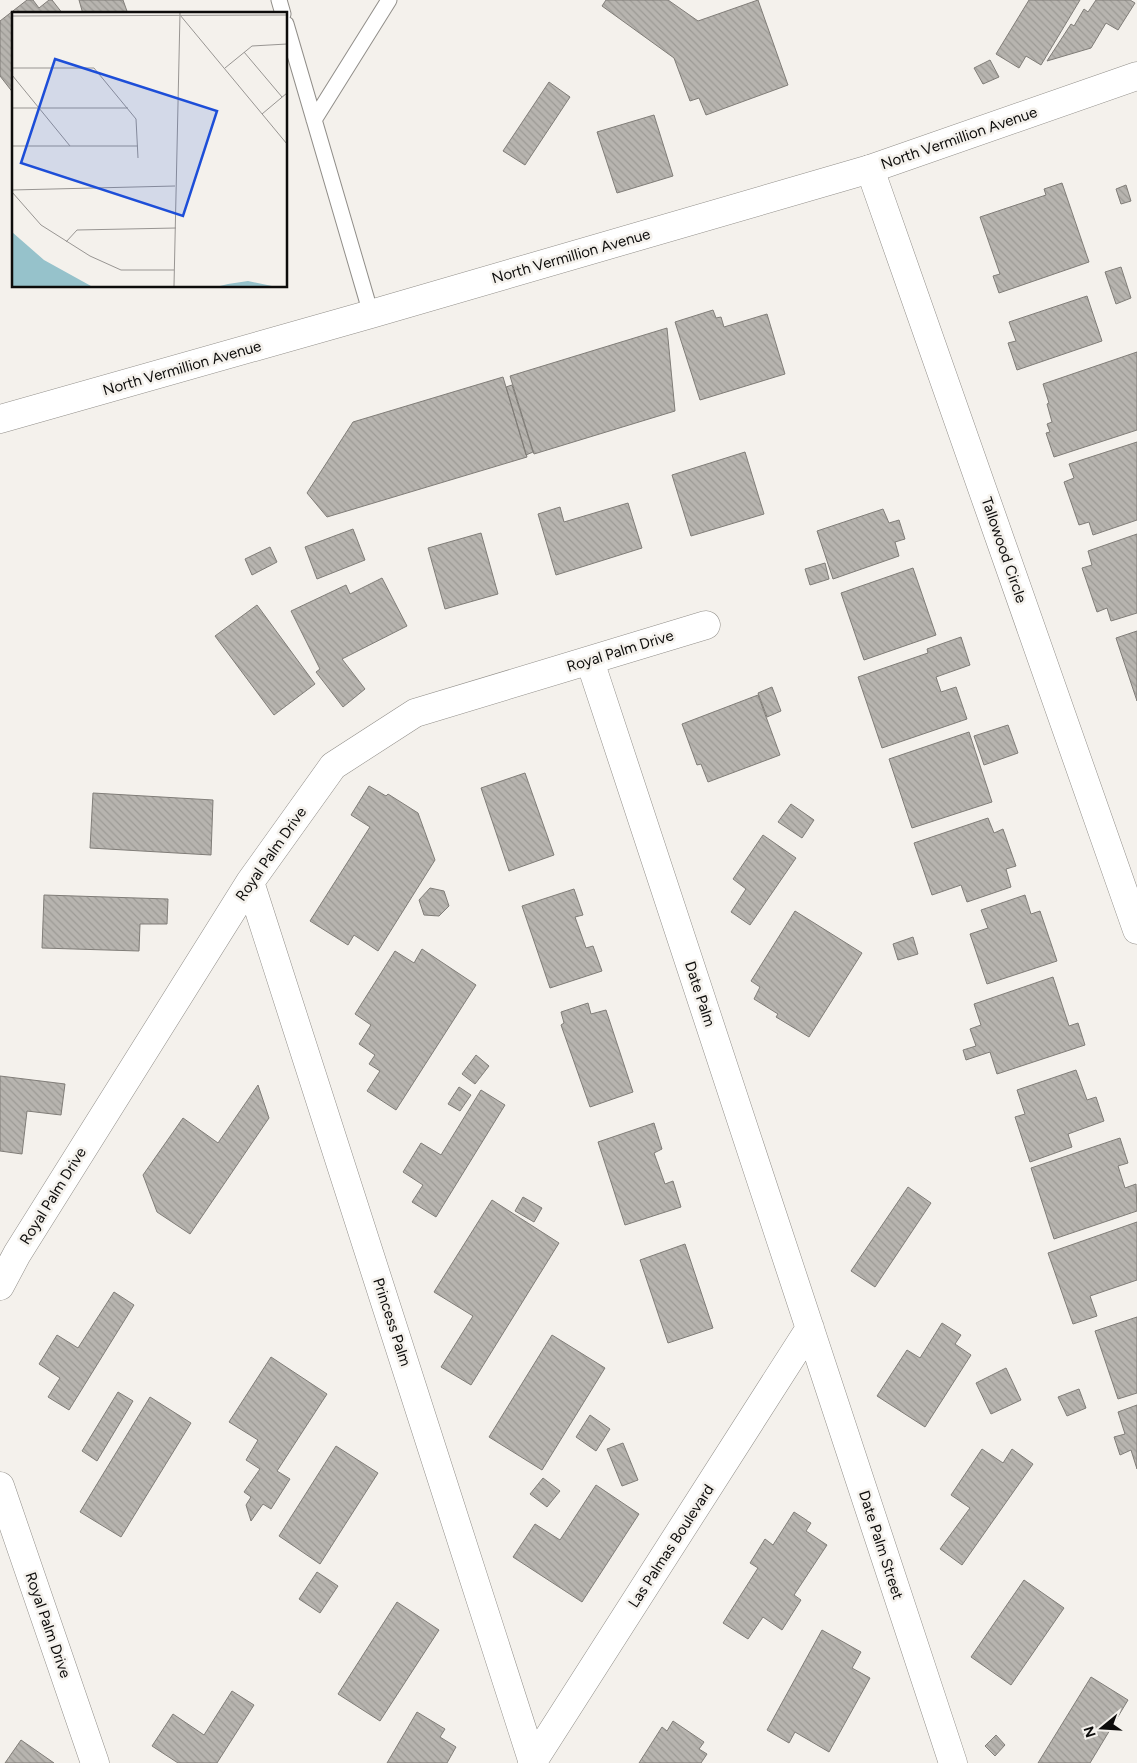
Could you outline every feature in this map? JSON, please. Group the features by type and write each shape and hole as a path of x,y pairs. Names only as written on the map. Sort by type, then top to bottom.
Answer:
{"street":[{"name":"North Vermillion Avenue","path":"0,419 371,314 870,169 1137,76"},
{"name":"Tallowood Circle","path":"870,169 1137,930"},
{"name":"Royal Palm Drive","path":"0,1286 16,1254 250,882 333,766 415,713 706,626"},
{"name":"Date Palm","path":"590,661 810,1328"},
{"name":"Princess Palm","path":"250,882 533,1763"},
{"name":"Las Palmas Boulevard","path":"533,1763 810,1328"},
{"name":"Date Palm Street","path":"810,1328 953,1763"},
{"name":"Royal Palm Drive","path":"0,1486 95,1763"}],"lane":[{"path":"314,120 389,0"},
{"path":"288,31 371,314"}],"building":[{"path":"27,0 33,0 39,8 49,0 52,0 61,12 12,12 12,91 0,76 0,21"},
{"path":"79,0 123,0 127,12 82,12"},
{"path":"606,0 668,0 698,21 758,0 788,85 706,115 699,98 690,101 674,58 602,6"},
{"path":"1029,0 1080,0 1041,65 1026,56 1019,68 996,54"},
{"path":"1096,0 1130,0 1135,3 1118,30 1106,23 1091,48 1047,61 1071,24 1074,26 1084,9 1088,12"},
{"path":"990,60 999,77 983,84 974,68"},
{"path":"549,82 570,97 525,165 503,151"},
{"path":"654,115 673,176 617,193 597,132"},
{"path":"1062,183 1089,262 999,293 993,276 1000,274 980,217 1046,195 1044,189"},
{"path":"1126,185 1131,201 1121,204 1116,189"},
{"path":"1121,267 1131,298 1116,304 1105,272"},
{"path":"1087,296 1102,341 1017,370 1008,343 1016,341 1009,322"},
{"path":"713,310 716,318 721,317 724,327 767,314 785,374 700,400 675,322"},
{"path":"667,328 675,411 534,454 510,376"},
{"path":"1137,352 1137,430 1054,457 1046,433 1050,432 1047,424 1052,422 1043,384"},
{"path":"503,377 527,457 327,517 307,493 353,422"},
{"path":"512,385 533,452 526,455 506,387"},
{"path":"1137,442 1137,520 1093,535 1089,522 1079,525 1064,482 1074,478 1069,464"},
{"path":"745,452 764,514 691,536 672,475"},
{"path":"628,503 642,548 556,575 538,514 560,507 564,522"},
{"path":"883,509 889,523 899,520 905,539 895,542 899,556 833,579 817,531"},
{"path":"353,529 365,560 317,579 305,547"},
{"path":"481,533 498,594 445,609 428,548"},
{"path":"1137,534 1137,613 1111,621 1107,608 1097,612 1082,568 1092,565 1088,551"},
{"path":"270,547 277,562 252,575 245,559"},
{"path":"825,563 829,579 810,585 805,569"},
{"path":"913,568 936,635 864,660 841,593"},
{"path":"382,578 407,626 342,659 365,689 343,707 316,672 320,669 291,611 346,585 350,594"},
{"path":"257,605 315,684 274,715 215,636"},
{"path":"1137,631 1137,701 1116,638"},
{"path":"961,637 970,665 936,677 941,692 956,687 967,719 882,748 858,677 928,653 927,649"},
{"path":"772,687 781,711 767,717 758,693"},
{"path":"758,695 780,755 708,782 701,764 697,765 682,724"},
{"path":"1008,725 1018,753 984,765 974,736"},
{"path":"969,732 992,802 912,828 889,759"},
{"path":"525,773 554,855 509,871 481,788"},
{"path":"369,786 386,796 388,794 418,813 435,860 378,951 354,935 348,945 310,921 370,827 351,815"},
{"path":"93,793 213,800 211,855 90,848"},
{"path":"791,804 814,820 802,838 778,822"},
{"path":"988,818 994,833 1003,829 1016,866 1006,869 1011,887 967,902 961,885 932,895 914,843"},
{"path":"763,835 796,858 750,925 731,912 746,889 733,879"},
{"path":"430,888 444,891 449,906 439,916 424,915 419,900"},
{"path":"574,889 583,915 575,917 586,948 593,946 602,971 550,988 522,906"},
{"path":"44,895 168,899 167,924 140,924 139,951 42,948"},
{"path":"1025,895 1031,914 1040,911 1057,961 987,984 970,934 988,928 981,910"},
{"path":"795,911 862,953 809,1037 776,1017 778,1014 754,999 760,987 751,981"},
{"path":"913,937 918,954 898,960 893,944"},
{"path":"422,949 476,985 396,1110 367,1091 380,1071 369,1064 375,1055 359,1044 371,1025 355,1014 395,951 414,963"},
{"path":"1053,977 1069,1026 1078,1023 1085,1045 997,1074 990,1052 966,1060 963,1050 976,1046 970,1029 981,1025 974,1004"},
{"path":"588,1003 591,1014 606,1010 633,1092 590,1107 561,1025 564,1023 561,1012"},
{"path":"476,1055 489,1066 475,1084 462,1074"},
{"path":"1076,1070 1087,1100 1096,1097 1104,1121 1068,1134 1072,1147 1030,1162 1015,1117 1025,1114 1017,1090"},
{"path":"0,1076 65,1084 61,1115 27,1111 22,1154 0,1151"},
{"path":"258,1085 269,1118 190,1234 157,1212 143,1175 183,1118 218,1143"},
{"path":"459,1087 471,1095 460,1111 448,1104"},
{"path":"481,1090 505,1105 436,1217 412,1202 423,1185 403,1172 421,1143 441,1155"},
{"path":"654,1123 662,1149 654,1153 665,1184 673,1181 681,1207 625,1225 598,1142"},
{"path":"1120,1138 1128,1163 1118,1166 1125,1188 1136,1184 1137,1211 1054,1239 1031,1168"},
{"path":"908,1187 931,1203 875,1287 851,1271"},
{"path":"523,1197 542,1208 534,1222 515,1211"},
{"path":"492,1200 559,1243 471,1385 441,1367 473,1316 434,1292"},
{"path":"1137,1222 1137,1280 1090,1296 1097,1316 1073,1324 1048,1253"},
{"path":"685,1244 713,1328 668,1343 640,1260"},
{"path":"114,1292 134,1305 69,1410 48,1397 60,1378 39,1364 57,1335 78,1348"},
{"path":"1137,1317 1137,1393 1118,1399 1095,1331"},
{"path":"942,1323 961,1335 955,1344 971,1355 925,1427 877,1396 907,1350 920,1358"},
{"path":"552,1335 605,1368 542,1470 489,1437"},
{"path":"271,1357 327,1394 277,1471 290,1479 271,1509 263,1504 251,1521 246,1505 251,1497 244,1492 260,1469 246,1460 258,1440 229,1422"},
{"path":"1006,1368 1021,1400 991,1414 976,1383"},
{"path":"1079,1389 1086,1408 1067,1416 1058,1397"},
{"path":"118,1392 133,1401 97,1461 82,1451"},
{"path":"150,1397 191,1423 121,1537 80,1512"},
{"path":"1137,1405 1137,1469 1131,1450 1120,1455 1114,1437 1125,1434 1118,1412"},
{"path":"590,1415 610,1429 596,1451 576,1437"},
{"path":"623,1443 638,1480 622,1486 607,1449"},
{"path":"336,1446 378,1473 320,1564 279,1536"},
{"path":"982,1449 1003,1463 1012,1449 1033,1464 962,1565 940,1549 970,1508 951,1495"},
{"path":"543,1478 560,1491 547,1507 530,1494"},
{"path":"596,1485 639,1514 582,1602 513,1557 535,1524 560,1540"},
{"path":"794,1512 811,1523 806,1531 827,1545 794,1595 801,1600 782,1630 763,1617 748,1639 723,1623 758,1568 750,1563 765,1539 773,1545"},
{"path":"317,1572 338,1586 320,1613 299,1599"},
{"path":"1024,1580 1064,1608 1011,1685 971,1657"},
{"path":"397,1602 439,1630 380,1721 338,1694"},
{"path":"822,1630 861,1652 852,1668 870,1678 829,1752 795,1732 789,1743 767,1730"},
{"path":"1091,1677 1128,1700 1090,1763 1038,1763"},
{"path":"232,1691 254,1705 217,1763 178,1763 152,1746 173,1714 204,1735"},
{"path":"417,1712 445,1729 440,1737 456,1747 447,1763 387,1763"},
{"path":"673,1721 704,1742 699,1749 707,1754 701,1763 639,1763 662,1727 667,1731"},
{"path":"996,1735 1005,1745 995,1756 985,1746"},
{"path":"21,1740 54,1763 5,1763"}]}
